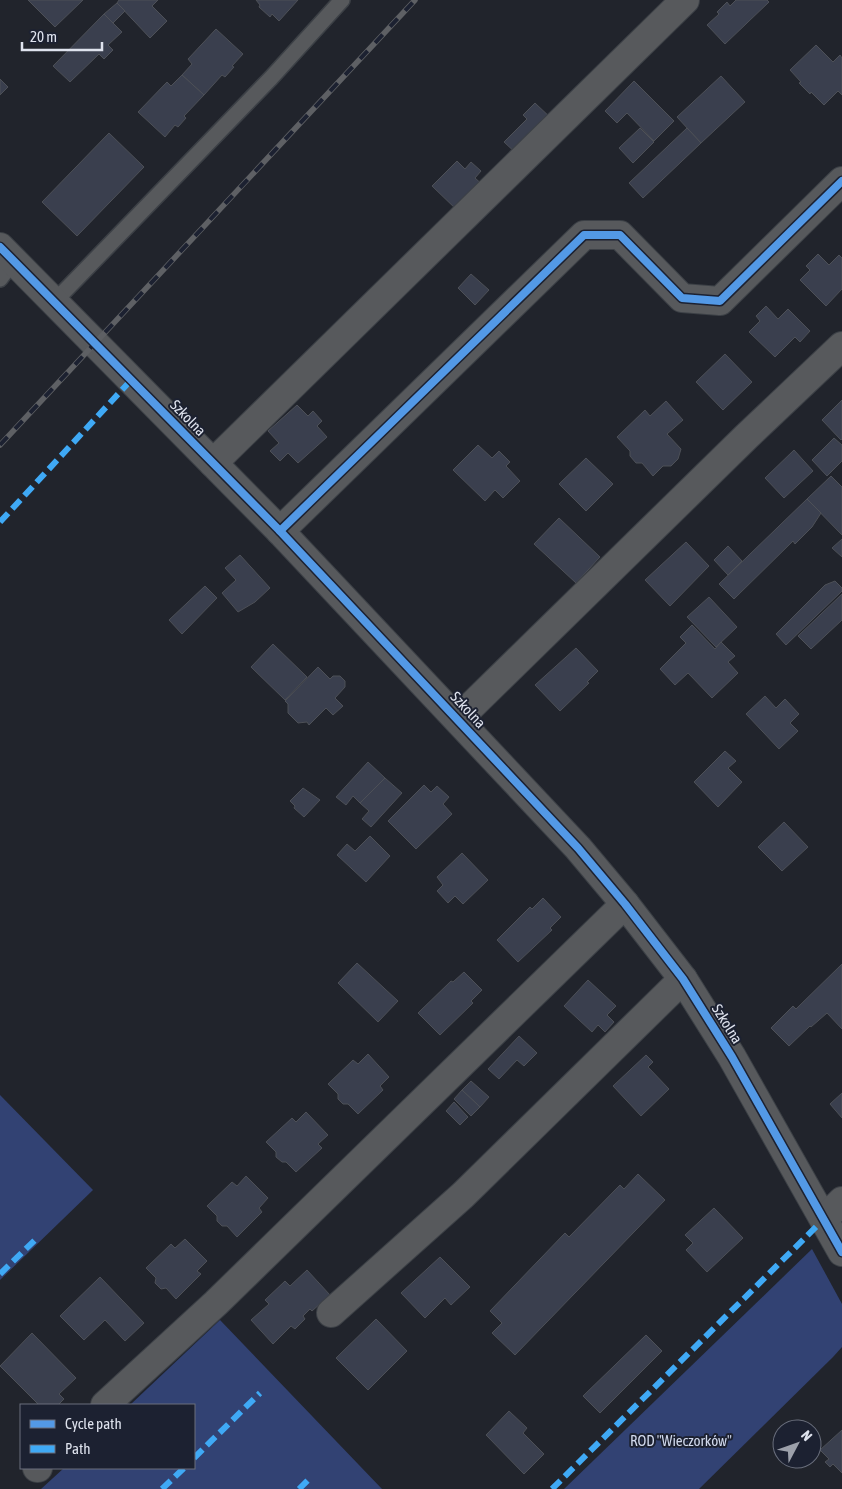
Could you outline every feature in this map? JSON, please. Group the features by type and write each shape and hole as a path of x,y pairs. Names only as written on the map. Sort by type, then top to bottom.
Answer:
{"street":[{"path":"213,463 685,0"},
{"path":"280,531 584,235 620,235 682,298 720,301 842,181"},
{"name":"Szkolna","path":"5,262 55,301 280,531 578,848 625,904 683,979 833,1210 842,1252"},
{"path":"458,719 746,436 842,346"},
{"path":"106,1404 216,1302 625,904"},
{"path":"331,1313 463,1195 683,979"}],"lane":[{"path":"55,301 271,78 342,0"}],"green space":[{"path":"0,1095 93,1190 0,1280"},
{"name":"ROD \"Wieczorków\"","path":"812,1249 842,1304 842,1347 699,1489 564,1489"},
{"path":"220,1320 382,1489 41,1489 63,1469 195,1469 195,1404 131,1404"}],"building":[{"path":"28,0 83,0 55,27"},
{"path":"119,0 158,0 152,6 167,21 150,38 117,3"},
{"path":"256,0 298,0 279,21 272,14 270,17 259,7 260,5"},
{"path":"736,0 767,0 769,2 725,44 707,25 719,14 717,12 727,2 730,6"},
{"path":"117,3 125,11 113,23 104,14"},
{"path":"104,14 122,32 108,45 113,50 104,59 99,54 70,82 53,66"},
{"path":"216,29 243,54 225,77 222,75 204,95 182,75 192,64 188,59"},
{"path":"816,45 833,62 840,55 842,58 842,95 838,91 824,105 799,83 801,82 790,70"},
{"path":"182,75 204,95 184,116 186,118 178,127 175,125 165,137 138,112 167,82 171,86"},
{"path":"721,76 745,102 701,143 677,117"},
{"path":"0,79 8,87 0,95"},
{"path":"634,81 674,121 654,141 627,113 617,123 605,111"},
{"path":"535,103 553,120 518,155 504,142 527,119 523,115"},
{"path":"640,128 654,142 633,163 619,148"},
{"path":"687,128 701,143 643,198 629,183"},
{"path":"109,133 144,167 77,236 42,202"},
{"path":"457,161 465,169 471,162 481,171 475,178 484,186 459,212 432,186"},
{"path":"818,254 829,265 839,255 842,258 842,289 826,306 800,280 810,270 806,266"},
{"path":"471,274 489,290 475,305 458,288"},
{"path":"766,306 778,319 788,309 810,331 800,342 795,337 775,357 749,332 760,321 756,316"},
{"path":"725,354 752,382 723,410 696,382"},
{"path":"842,400 842,439 841,440 822,420"},
{"path":"666,401 683,420 667,434 681,449 678,459 671,466 663,466 653,476 642,463 636,463 630,456 630,451 617,437 645,410 650,416"},
{"path":"297,405 308,416 313,411 322,421 317,426 327,437 298,463 288,453 280,461 270,451 279,443 268,431"},
{"path":"834,438 842,445 842,461 827,476 812,460"},
{"path":"478,445 492,458 499,451 510,462 506,466 520,481 503,498 495,490 485,501 453,470"},
{"path":"794,450 813,471 784,498 765,478"},
{"path":"586,458 613,484 586,511 559,484"},
{"path":"831,476 842,487 842,535 807,499"},
{"path":"807,499 821,513 812,527 795,544 793,541 734,599 719,584"},
{"path":"559,518 600,557 576,583 534,544"},
{"path":"842,539 842,557 832,548"},
{"path":"686,542 709,566 670,606 645,580"},
{"path":"728,546 742,561 728,575 714,560"},
{"path":"240,555 270,588 255,602 238,612 222,593 236,580 225,568"},
{"path":"835,581 842,588 842,591 786,645 776,634 825,585"},
{"path":"205,586 217,598 182,634 169,620"},
{"path":"842,594 842,620 811,649 798,636"},
{"path":"709,597 737,627 716,647 687,617"},
{"path":"692,625 715,649 721,642 735,656 728,662 738,673 712,698 688,673 675,685 660,669 686,643 680,637"},
{"path":"273,644 307,677 285,700 251,667"},
{"path":"576,648 598,671 587,682 589,683 560,711 535,685"},
{"path":"318,667 330,679 333,676 340,676 345,681 345,687 335,698 343,706 333,715 326,708 309,725 307,722 298,723 288,713 288,704 285,701"},
{"path":"765,696 776,708 785,699 799,714 790,723 798,731 779,749 746,714"},
{"path":"725,751 736,761 728,768 742,782 718,807 694,782"},
{"path":"368,762 385,778 360,803 353,796 346,805 336,797"},
{"path":"385,778 402,793 371,827 362,819 369,811 360,803"},
{"path":"424,785 431,792 437,786 449,797 443,804 452,814 416,849 388,821"},
{"path":"303,788 320,800 304,817 294,808 295,806 290,801"},
{"path":"784,822 808,847 782,871 758,847"},
{"path":"370,836 390,856 366,882 337,855 347,844 355,851"},
{"path":"462,853 488,880 463,904 455,896 448,903 437,891 443,885 437,877"},
{"path":"543,898 561,917 550,928 552,930 518,962 497,940 530,907 532,909"},
{"path":"357,963 398,1001 378,1022 338,983"},
{"path":"842,964 842,1029 827,1013 789,1046 771,1028 793,1006 796,1009"},
{"path":"464,972 482,990 471,1001 473,1003 440,1035 418,1013 451,981 453,982"},
{"path":"588,980 616,1006 607,1015 614,1022 605,1032 598,1025 592,1032 564,1006"},
{"path":"519,1036 537,1053 524,1066 517,1060 499,1079 488,1069"},
{"path":"368,1054 389,1077 380,1086 383,1090 358,1114 348,1104 343,1104 338,1099 338,1094 328,1084 353,1060 358,1064"},
{"path":"646,1055 653,1062 648,1067 669,1089 641,1116 613,1086"},
{"path":"471,1081 489,1097 480,1107 462,1090"},
{"path":"462,1090 480,1107 471,1116 454,1099"},
{"path":"842,1093 842,1118 830,1104"},
{"path":"454,1102 468,1117 460,1125 446,1111"},
{"path":"306,1112 328,1135 318,1144 322,1148 296,1172 286,1162 282,1162 276,1157 276,1152 266,1142 292,1118 296,1122"},
{"path":"638,1174 665,1200 515,1355 492,1333 502,1323 490,1311 565,1233 569,1237 620,1185 624,1189"},
{"path":"246,1176 268,1198 259,1208 262,1212 237,1237 227,1226 222,1226 217,1221 217,1216 207,1206 232,1182 237,1186"},
{"path":"714,1208 743,1238 707,1272 686,1250 693,1243 685,1235"},
{"path":"185,1239 207,1261 197,1271 201,1274 176,1299 166,1288 161,1289 155,1283 156,1278 146,1268 171,1244 175,1248"},
{"path":"440,1257 470,1287 451,1305 445,1298 425,1318 401,1293"},
{"path":"307,1270 330,1295 312,1311 310,1309 303,1316 305,1319 295,1329 291,1326 273,1344 251,1320 269,1304 265,1300 285,1281 290,1286"},
{"path":"100,1277 144,1323 125,1341 105,1320 84,1340 60,1316"},
{"path":"376,1319 407,1351 368,1390 336,1358"},
{"path":"32,1333 76,1378 59,1394 64,1399 59,1404 38,1404 0,1366"},
{"path":"646,1335 662,1351 600,1413 583,1396"},
{"path":"509,1411 527,1428 523,1433 544,1454 524,1474 486,1435"},
{"path":"842,1430 842,1473 833,1464 830,1467 825,1462 829,1459 822,1452 822,1448"}],"railway":[{"path":"0,445 415,0"}],"marked path":[{"path":"0,522 132,379"},
{"path":"552,1489 824,1219"},
{"path":"0,1274 36,1239"},
{"path":"195,1457 260,1393"},
{"path":"162,1489 183,1469"},
{"path":"299,1489 308,1480"}],"cycle path":[{"path":"280,531 584,235 620,235 682,298 720,301 842,181"},
{"path":"0,247 280,531 578,848 625,904 683,979 732,1057 842,1252"}]}
